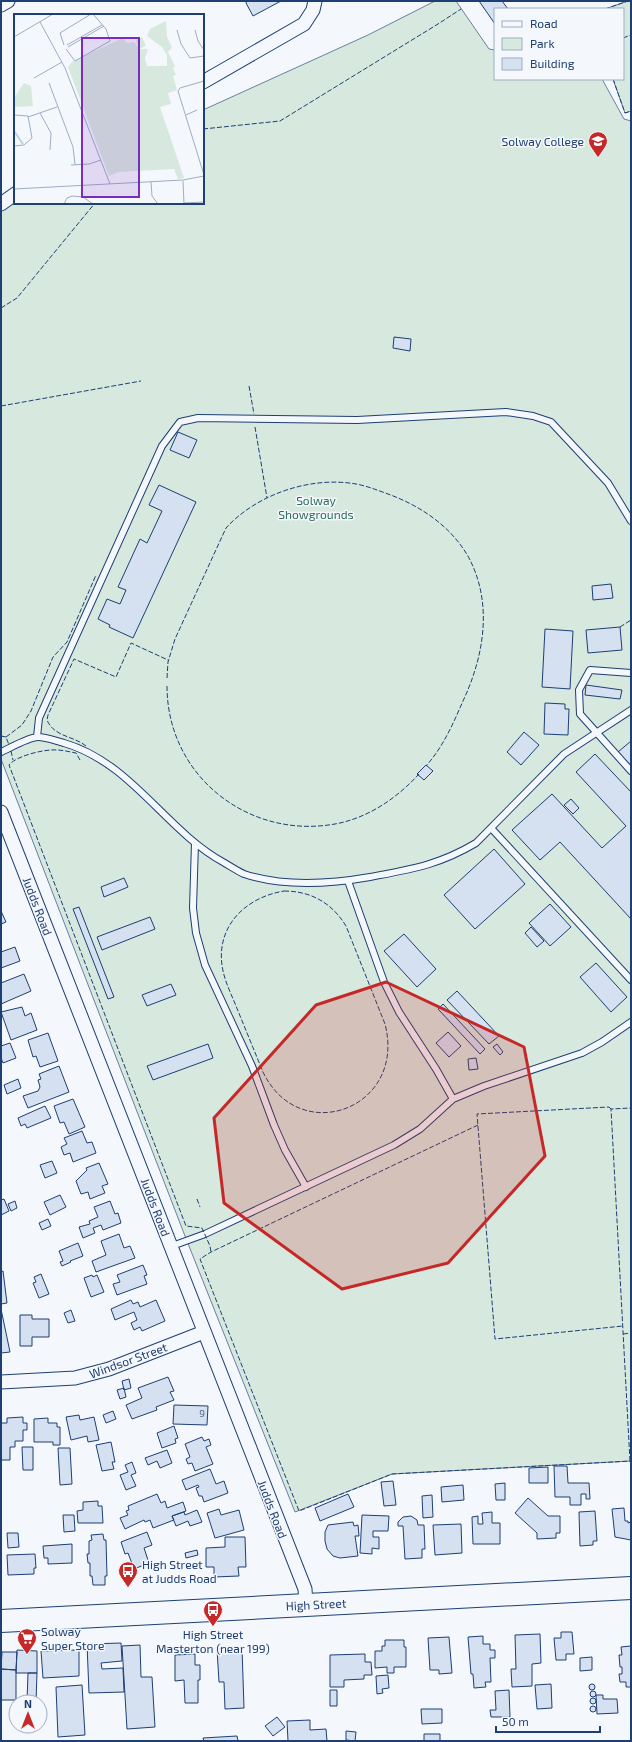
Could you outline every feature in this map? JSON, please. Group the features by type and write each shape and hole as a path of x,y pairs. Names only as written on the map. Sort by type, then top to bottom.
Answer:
{"highway":[{"name":"High Street","path":"1,1620 631,1588"}],"street":[{"path":"1,5 8,1"},
{"path":"204,81 304,24 315,1"},
{"path":"1,204 14,195"},
{"name":"Judds Road","path":"1,812 172,1246 305,1590 306,1604"},
{"name":"Windsor Street","path":"1,1382 75,1378 109,1369 204,1332"}],"lane":[{"path":"36,737 39,718 162,446 180,422 198,418 357,420 506,412 533,416 551,422 608,483 631,521"},
{"path":"631,673 590,670 579,690 580,714 631,770"},
{"path":"1,752 36,737 78,747 114,767 195,843 213,857 243,873 268,880 297,882 348,881 420,868 442,861 476,843 564,754 631,710"},
{"path":"491,828 631,980"},
{"path":"195,843 193,908 196,933 206,965 252,1066 285,1150 306,1187"},
{"path":"348,881 387,988 398,1012 436,1069 453,1099"},
{"path":"172,1246 205,1234 394,1145 420,1129 453,1099 484,1086 582,1053 602,1042 631,1022"}],"highlighted area":[{"path":"386,982 524,1047 545,1156 448,1263 342,1289 224,1203 214,1118 316,1005"}],"green space":[{"name":"Solway Showgrounds","path":"435,1 456,1 489,49 494,50 494,80 603,80 624,119 631,121 631,1461 392,1474 295,1512 185,1236 1,759 1,202 14,196 14,204 204,204 204,110 368,35"},
{"path":"631,1 631,111 625,113 613,80 624,80 624,8 608,8"}],"building":[{"path":"247,1 281,1 253,16 246,3"},
{"path":"479,1 502,1 507,8 494,8 494,23"},
{"path":"394,337 411,339 410,351 393,348"},
{"path":"178,432 197,440 189,458 170,450"},
{"path":"159,485 196,502 133,638 109,627 110,625 98,619 107,599 120,604 126,590 118,587 140,539 147,543 162,511 149,505"},
{"path":"611,584 613,598 593,600 592,586"},
{"path":"620,627 622,650 588,653 586,630"},
{"path":"545,629 573,631 570,689 542,687"},
{"path":"586,685 622,690 620,699 585,695"},
{"path":"545,703 565,704 565,709 569,709 568,735 544,734"},
{"path":"524,732 539,745 521,765 507,752"},
{"path":"631,741 631,766 618,752"},
{"path":"595,754 631,792 631,919 560,842 540,860 512,830 552,794 602,848 626,826 576,772"},
{"path":"426,765 433,771 424,780 417,774"},
{"path":"571,799 579,808 573,814 564,805"},
{"path":"494,849 525,884 475,929 444,895"},
{"path":"124,878 128,887 104,897 101,887"},
{"path":"550,904 571,927 550,946 529,923"},
{"path":"79,907 114,997 108,999 73,909"},
{"path":"1,911 6,922 1,924"},
{"path":"150,917 155,929 102,950 97,937"},
{"path":"531,927 544,941 537,947 525,933"},
{"path":"404,934 436,969 417,987 384,951"},
{"path":"15,947 20,961 1,968 1,952"},
{"path":"596,963 627,997 611,1012 580,977"},
{"path":"24,974 31,991 1,1004 1,983"},
{"path":"171,984 176,995 147,1006 142,995"},
{"path":"457,991 499,1036 489,1044 447,1000"},
{"path":"443,1004 485,1049 480,1054 438,1009"},
{"path":"22,1007 25,1016 31,1013 37,1030 11,1040 1,1012"},
{"path":"448,1032 461,1046 449,1057 436,1043"},
{"path":"48,1033 58,1061 40,1067 36,1056 33,1057 28,1040"},
{"path":"10,1043 16,1058 3,1063 1,1058 1,1046"},
{"path":"208,1044 213,1058 153,1080 147,1066"},
{"path":"497,1044 503,1052 500,1055 493,1047"},
{"path":"476,1058 478,1069 469,1070 468,1059"},
{"path":"59,1066 69,1092 28,1108 23,1096 38,1091 40,1087 38,1080 41,1079 39,1074"},
{"path":"18,1079 21,1088 7,1094 4,1085"},
{"path":"73,1099 85,1127 69,1134 64,1122 60,1123 54,1106"},
{"path":"45,1106 51,1118 27,1128 25,1124 21,1126 18,1118"},
{"path":"82,1131 87,1143 92,1142 96,1153 73,1162 70,1153 64,1155 61,1147 67,1144 64,1138"},
{"path":"52,1161 57,1173 45,1178 40,1165"},
{"path":"99,1163 108,1184 102,1186 105,1193 90,1199 88,1192 81,1194 76,1181 87,1170 86,1168"},
{"path":"60,1195 66,1207 50,1215 44,1202"},
{"path":"4,1199 9,1211 1,1215 1,1200"},
{"path":"15,1201 17,1208 11,1211 8,1204"},
{"path":"110,1201 115,1214 118,1213 121,1223 103,1230 101,1225 93,1228 95,1233 83,1238 79,1227 90,1224 89,1221 98,1217 94,1207"},
{"path":"48,1219 51,1226 42,1230 39,1223"},
{"path":"119,1234 124,1248 130,1246 135,1258 96,1272 92,1261 106,1255 101,1241"},
{"path":"78,1243 83,1256 62,1266 60,1262 63,1261 59,1251"},
{"path":"143,1265 147,1275 144,1276 147,1284 117,1295 113,1284 120,1282 117,1275"},
{"path":"3,1271 7,1303 1,1304 1,1272"},
{"path":"41,1274 49,1294 39,1298 33,1283 36,1282 34,1277"},
{"path":"92,1275 93,1277 97,1275 104,1292 91,1297 84,1278"},
{"path":"131,1300 133,1304 138,1302 140,1307 156,1300 165,1321 142,1331 140,1327 134,1330 131,1323 137,1320 134,1312 115,1320 111,1309"},
{"path":"1,1309 10,1352 1,1353"},
{"path":"71,1310 75,1321 68,1323 64,1313"},
{"path":"20,1315 32,1315 32,1319 49,1319 49,1337 32,1337 32,1346 20,1346"},
{"path":"168,1377 174,1391 170,1392 174,1400 156,1407 157,1410 132,1419 126,1405 142,1398 138,1388"},
{"path":"129,1379 131,1388 124,1390 122,1381"},
{"path":"124,1388 126,1397 120,1399 117,1390"},
{"path":"174,1405 208,1406 207,1425 173,1424"},
{"path":"113,1411 116,1419 106,1423 103,1415"},
{"path":"79,1415 80,1420 94,1417 99,1440 88,1442 87,1436 71,1440 66,1417"},
{"path":"23,1417 23,1423 27,1423 27,1430 23,1430 23,1441 15,1441 15,1447 10,1447 10,1460 1,1460 1,1423 7,1423 7,1418"},
{"path":"48,1418 48,1423 57,1423 57,1427 60,1427 60,1445 53,1445 53,1442 34,1442 34,1419"},
{"path":"174,1426 178,1438 175,1439 176,1443 162,1448 157,1433"},
{"path":"202,1437 204,1441 209,1439 211,1445 206,1447 213,1464 195,1471 192,1463 188,1464 186,1459 190,1457 185,1444"},
{"path":"111,1442 115,1462 112,1462 114,1469 102,1471 96,1445"},
{"path":"22,1447 33,1447 33,1470 23,1470"},
{"path":"58,1448 70,1448 72,1484 60,1485"},
{"path":"167,1450 172,1463 160,1468 157,1461 148,1465 145,1458"},
{"path":"132,1462 136,1473 131,1475 136,1486 126,1490 120,1475 128,1472 125,1465"},
{"path":"554,1466 567,1466 568,1483 589,1483 590,1499 586,1499 586,1494 581,1494 581,1505 570,1505 570,1497 555,1497"},
{"path":"548,1467 548,1483 529,1483 529,1468"},
{"path":"210,1469 216,1484 224,1481 228,1493 204,1502 202,1496 199,1496 196,1488 199,1487 198,1485 186,1490 182,1480"},
{"path":"393,1481 396,1505 384,1506 381,1482"},
{"path":"505,1483 505,1500 496,1500 495,1484"},
{"path":"463,1485 464,1500 442,1502 441,1487"},
{"path":"157,1494 161,1503 165,1501 167,1508 183,1502 186,1511 172,1516 174,1520 153,1528 150,1520 145,1522 144,1520 125,1529 120,1518 128,1515 126,1511 129,1510 128,1506"},
{"path":"348,1494 354,1507 320,1521 315,1508"},
{"path":"432,1495 433,1517 423,1518 422,1496"},
{"path":"528,1498 548,1516 560,1516 560,1533 556,1533 556,1538 537,1539 537,1533 515,1513"},
{"path":"98,1501 98,1506 102,1506 103,1523 78,1523 77,1511 83,1510 83,1502"},
{"path":"624,1508 625,1521 628,1521 628,1523 631,1522 631,1540 615,1537 612,1509"},
{"path":"219,1509 221,1515 239,1510 244,1530 215,1538 207,1513"},
{"path":"197,1510 202,1522 190,1526 188,1521 176,1526 172,1516 184,1512 185,1515"},
{"path":"595,1511 597,1541 593,1541 593,1545 580,1546 579,1512"},
{"path":"492,1512 492,1523 500,1523 500,1544 473,1544 472,1517 478,1516 478,1524 483,1524 482,1513"},
{"path":"63,1515 74,1515 75,1531 64,1532"},
{"path":"362,1515 389,1516 388,1531 373,1531 373,1537 379,1537 379,1549 372,1548 372,1554 360,1553"},
{"path":"411,1516 417,1520 418,1525 424,1525 425,1549 422,1549 422,1558 405,1559 403,1526 398,1526 398,1522 403,1517"},
{"path":"353,1522 354,1526 358,1525 359,1536 355,1536 358,1556 340,1558 333,1556 327,1549 325,1541 325,1532 328,1525"},
{"path":"461,1524 462,1553 435,1555 433,1525"},
{"path":"147,1532 152,1545 144,1548 149,1563 134,1569 128,1553 125,1554 121,1542"},
{"path":"7,1533 18,1533 19,1547 8,1548"},
{"path":"103,1534 104,1540 106,1540 107,1576 105,1576 105,1585 93,1585 92,1576 90,1576 90,1563 88,1563 87,1554 89,1554 89,1541 92,1540 91,1535"},
{"path":"225,1537 245,1537 246,1567 238,1567 239,1576 214,1577 214,1567 206,1567 206,1548 225,1547"},
{"path":"72,1544 72,1563 48,1564 48,1558 44,1558 43,1546"},
{"path":"197,1550 198,1555 186,1558 185,1553"},
{"path":"35,1554 36,1568 34,1568 34,1574 8,1575 7,1555"},
{"path":"561,1632 572,1632 574,1654 566,1654 566,1660 556,1660 554,1638 561,1638"},
{"path":"540,1634 541,1663 532,1664 532,1686 512,1687 511,1669 516,1669 515,1635"},
{"path":"483,1636 483,1644 490,1644 490,1650 495,1650 495,1658 490,1658 491,1682 485,1682 486,1687 474,1688 473,1674 471,1674 468,1637"},
{"path":"449,1637 452,1673 439,1674 439,1670 430,1670 428,1638"},
{"path":"385,1640 404,1640 404,1647 406,1647 406,1667 394,1667 394,1673 387,1673 387,1667 375,1668 375,1651 382,1651 382,1646 385,1646"},
{"path":"121,1643 122,1661 101,1663 102,1669 123,1668 124,1692 89,1693 87,1644"},
{"path":"140,1645 141,1677 152,1677 155,1727 127,1729 122,1646"},
{"path":"631,1646 631,1687 626,1687 626,1682 620,1682 619,1674 622,1674 622,1667 620,1667 619,1655 622,1655 621,1647"},
{"path":"242,1648 244,1708 225,1709 224,1682 219,1682 217,1649"},
{"path":"17,1650 37,1651 37,1673 16,1673"},
{"path":"79,1650 79,1676 43,1678 41,1651"},
{"path":"2,1652 17,1652 16,1670 1,1669"},
{"path":"195,1654 195,1665 200,1665 200,1680 198,1680 198,1703 185,1703 184,1680 175,1681 175,1655"},
{"path":"365,1654 365,1662 371,1662 372,1675 364,1675 364,1679 344,1680 344,1687 330,1687 330,1655"},
{"path":"592,1657 592,1670 580,1671 580,1658"},
{"path":"1,1669 16,1670 16,1694 8,1694 8,1700 1,1700"},
{"path":"28,1673 37,1673 36,1694 27,1694"},
{"path":"388,1675 389,1688 382,1689 383,1693 377,1694 376,1676"},
{"path":"551,1684 552,1708 537,1709 535,1685"},
{"path":"592,1684 595,1687 592,1690 589,1687"},
{"path":"82,1685 85,1735 58,1737 56,1687"},
{"path":"330,1690 337,1690 337,1706 330,1706"},
{"path":"509,1690 510,1717 491,1717 490,1710 496,1710 495,1691"},
{"path":"593,1691 596,1694 593,1697 590,1694"},
{"path":"596,1695 603,1695 603,1699 617,1699 618,1713 597,1714"},
{"path":"593,1698 596,1701 593,1704 590,1701"},
{"path":"593,1706 596,1709 593,1712 590,1709"},
{"path":"421,1709 442,1709 442,1723 422,1724"},
{"path":"277,1717 285,1727 273,1736 265,1726"},
{"path":"310,1720 310,1730 326,1729 327,1741 288,1741 287,1721"},
{"path":"346,1731 356,1732 355,1741 346,1740"},
{"path":"424,1734 440,1734 440,1741 424,1741"},
{"path":"237,1736 238,1741 204,1741 203,1738"}],"fence":[{"path":"608,8 628,1"},
{"path":"204,129 280,121 461,9"},
{"path":"624,38 631,35"},
{"path":"613,80 625,113 631,111"},
{"path":"1,308 17,298 94,204"},
{"path":"1,406 141,381"},
{"path":"249,386 254,414"},
{"path":"255,427 267,498"},
{"path":"167,678 168,662 175,639 226,528 239,516 269,497 303,485 339,482 372,488 400,499 424,511 445,527 469,558 481,593 483,630 476,666 470,684 451,727 438,751 426,766"},
{"path":"6,737 22,725 31,711 53,657 67,642 96,575"},
{"path":"620,627 631,620"},
{"path":"86,746 54,730 47,720 74,659 116,677 131,643 168,660"},
{"path":"167,686 171,719 182,749 199,775 220,796 247,812 276,823 307,826 340,823 351,820 362,816 393,798 419,774"},
{"path":"1,736 6,737 9,745"},
{"path":"80,760 76,753 62,750 51,750 24,756 9,765 186,1226 202,1228 211,1252"},
{"path":"11,751 13,760"},
{"path":"284,891 303,893 312,896 327,905 340,918 346,926 385,1024 388,1054 380,1078 366,1097 346,1108 323,1113 300,1109 279,1095 263,1072 224,975 221,959 222,944 234,919 243,909 255,901 284,891"},
{"path":"611,1109 609,1107 477,1114 495,1339 623,1326"},
{"path":"630,1461 611,1109 631,1108"},
{"path":"478,1125 211,1252 200,1259 299,1511 392,1474 631,1461"},
{"path":"197,1199 200,1207"},
{"path":"623,1334 631,1333"}],"place":[{"name":"Solway College","path":"598,158"},
{"name":"High Street at Judds Road","path":"128,1588"},
{"name":"High Street Masterton (near 199)","path":"213,1627"},
{"name":"Solway Super Store","path":"27,1655"}]}
